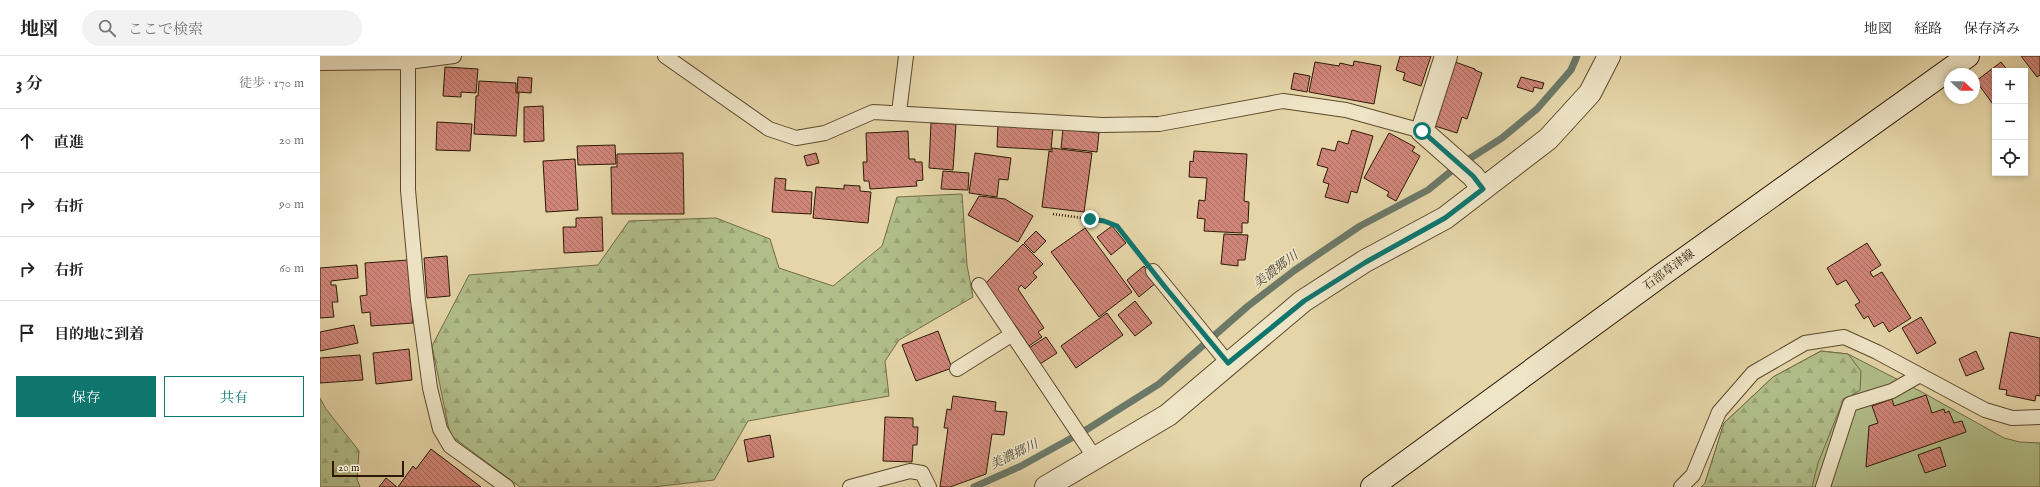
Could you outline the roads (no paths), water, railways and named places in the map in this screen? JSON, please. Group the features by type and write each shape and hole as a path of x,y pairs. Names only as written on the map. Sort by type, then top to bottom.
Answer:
{"street":[{"path":"1446,56 1422,131 1478,182"},
{"path":"1046,487 1092,453 1168,415 1224,357 1304,301 1366,262 1445,218 1478,182 1548,139 1590,93 1609,56"},
{"name":"石部草津線","path":"1372,487 1663,274 1968,56"}],"lane":[{"path":"320,64 408,62 454,56"},
{"path":"665,56 769,129 796,138 825,133 873,112 899,112 1109,125 1159,124 1283,101 1346,110 1422,131"},
{"path":"899,112 906,56"},
{"path":"408,62 408,190 418,300 433,402 440,430 450,446 507,487"},
{"path":"1153,271 1224,357"},
{"path":"979,286 1092,453"},
{"path":"957,369 1011,335"},
{"path":"1681,487 1693,475 1719,412 1753,373 1805,343 1844,337 1985,410 2012,418 2040,417"},
{"path":"1823,487 1850,404 1892,391 1920,375"},
{"path":"850,487 910,471 922,472 928,487"}],"waterway":[{"name":"美濃郷川","path":"974,487 1021,466 1086,430 1159,384 1248,306 1295,270 1360,226 1428,190 1455,168 1502,138 1537,109 1571,70 1577,56"}]}
